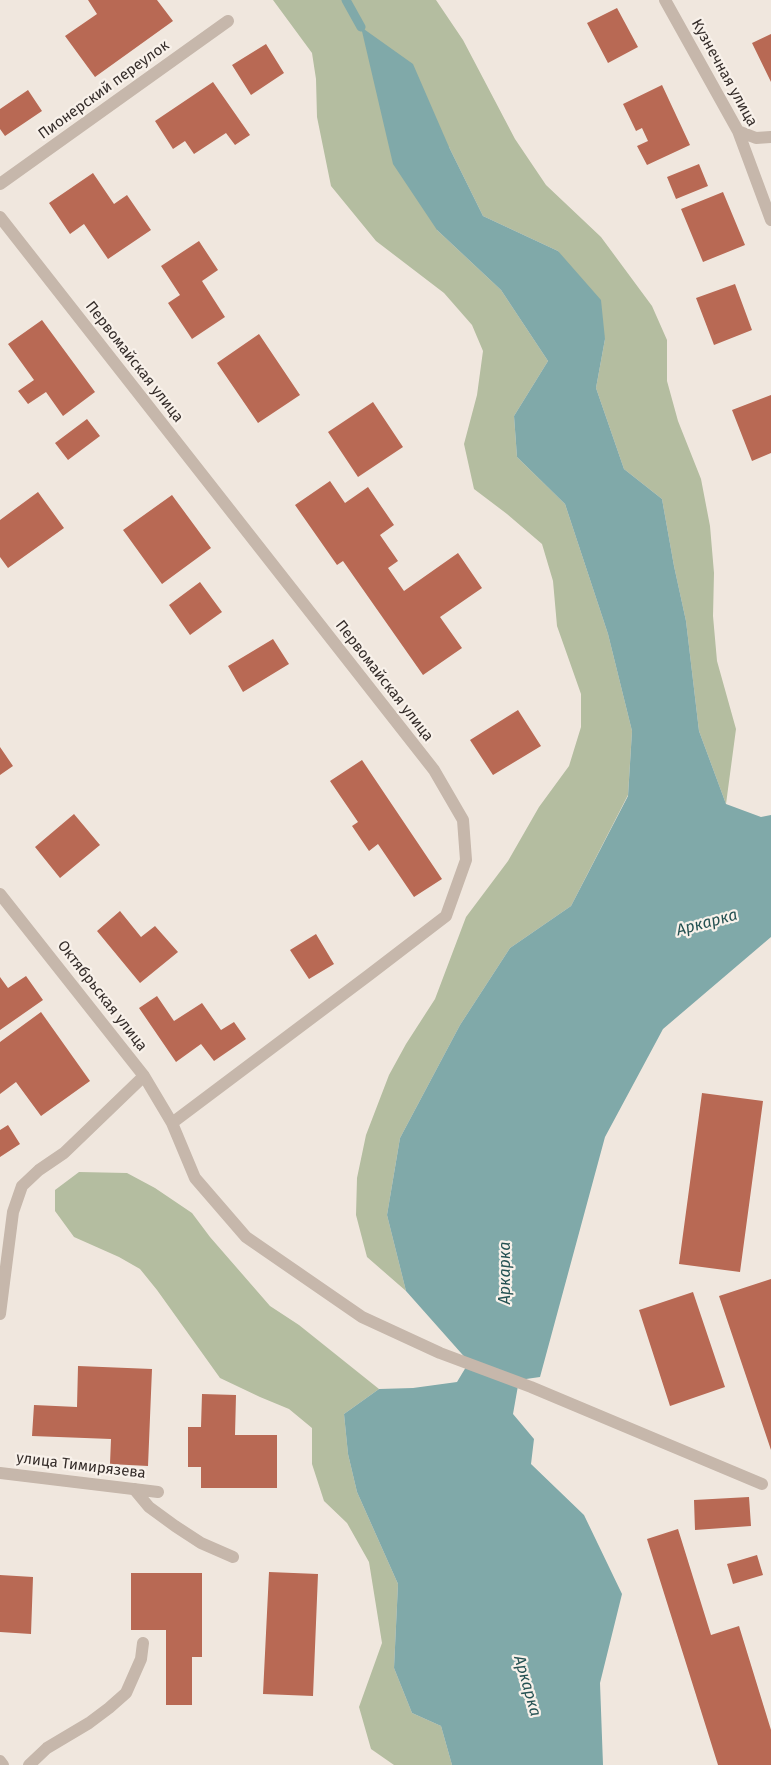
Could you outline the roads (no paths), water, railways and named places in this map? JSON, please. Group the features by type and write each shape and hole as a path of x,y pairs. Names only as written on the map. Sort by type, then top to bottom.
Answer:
{"street":[{"name":"Кузнечная улица","path":"665,0 738,131 771,220"},
{"name":"Пионерский переулок","path":"0,184 228,21"},
{"path":"738,131 756,138 771,137"},
{"name":"Первомайская улица","path":"0,217 434,770 463,820 466,860 446,916 172,1123"},
{"name":"Октябрьская улица","path":"0,894 144,1076 172,1123 196,1178 246,1237 362,1317 440,1354 531,1387 766,1485"},
{"path":"0,1314 14,1212 22,1186 39,1170 64,1153 144,1076"},
{"name":"улица Тимирязева","path":"0,1473 158,1492"},
{"path":"134,1489 149,1507 175,1526 201,1543 233,1558"},
{"path":"29,1765 48,1748 89,1723 126,1693 141,1659 143,1643"},
{"path":"0,1761 3,1765"}],"water":[{"name":"Аркарка","path":"361,27 413,64 449,147 483,216 558,251 601,300 605,339 596,388 624,469 662,499 686,621 699,731 726,804 761,817 771,815 771,937 663,1029 605,1137 540,1377 519,1380 513,1414 534,1439 531,1464 584,1515 622,1594 600,1683 603,1765 452,1765 441,1726 412,1713 394,1668 398,1584 357,1492 348,1454 344,1414 379,1389 413,1388 457,1382 469,1362 406,1291 387,1215 400,1138 460,1025 510,948 571,906 628,796 632,731 608,634 565,504 517,457 514,416 548,361 501,290 437,230 393,164"}],"waterway":[{"path":"346,0 361,27"}]}
